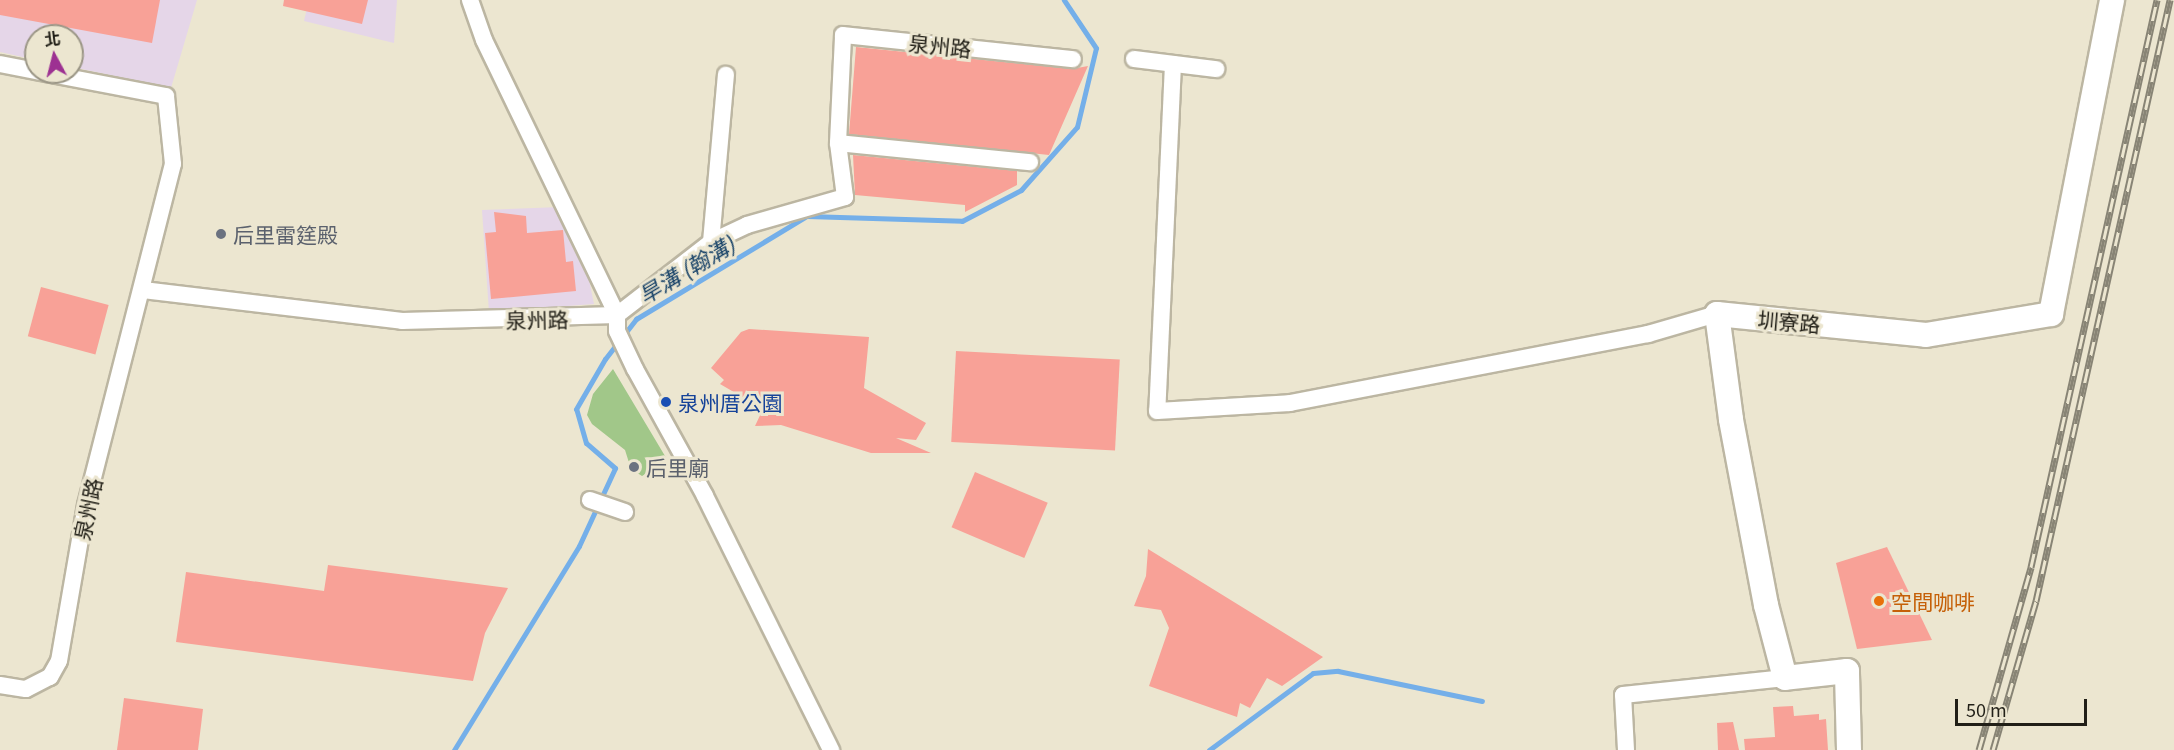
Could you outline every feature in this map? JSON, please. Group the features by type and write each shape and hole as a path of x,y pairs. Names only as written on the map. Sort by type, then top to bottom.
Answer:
{"street":[{"path":"470,0 484,40 617,323 625,348 705,496 831,750"},
{"name":"圳寮路","path":"1717,314 1926,335 2051,314 2112,0"},
{"name":"泉州路","path":"143,290 402,321 617,323 711,242 747,225 845,197 838,143 843,35 1073,58"},
{"path":"1134,59 1216,69"},
{"path":"0,64 24,69"},
{"path":"1173,64 1157,411 1290,403 1648,334 1717,314 1759,570 1785,678"},
{"path":"711,242 726,75"},
{"name":"泉州路","path":"0,685 26,690 50,676 59,661 86,505 143,290 173,164 166,96 84,81"},
{"path":"838,143 1030,162"},
{"path":"590,500 625,512"},
{"path":"1626,750 1623,695 1847,671 1849,750"}],"shaded area":[{"path":"0,0 197,0 171,88 84,70 84,24 24,24 24,57 0,52"},
{"path":"309,0 397,0 394,43 304,21"},
{"path":"560,207 584,255 594,304 489,312 482,210"}],"green space":[{"path":"613,369 668,461 642,476 631,469 625,450 592,424 587,415 593,394"}],"building":[{"path":"0,0 160,0 152,43 84,30 84,24 49,24 0,15"},
{"path":"284,0 368,0 362,24 283,6"},
{"path":"856,47 1072,69 1088,66 1049,155 849,134"},
{"path":"853,155 1017,171 1017,185 965,212 965,205 855,195"},
{"path":"494,212 526,216 527,233 563,230 566,262 573,261 576,291 491,299 485,233 496,232"},
{"path":"41,287 109,305 95,354 28,336"},
{"path":"749,329 869,337 864,388 926,423 916,440 896,438 931,453 871,453 781,425 755,426 763,409 720,384 724,380 711,368 741,332"},
{"path":"956,351 1120,360 1115,450 951,442"},
{"path":"975,472 1048,503 1024,558 952,527"},
{"name":"空間咖啡","path":"1887,547 1932,640 1857,649 1836,563"},
{"path":"1148,549 1323,657 1282,686 1267,678 1250,708 1240,703 1237,717 1149,686 1169,628 1161,610 1134,606 1146,576"},
{"path":"328,565 508,588 485,633 473,681 176,642 186,572 324,591"},
{"path":"124,698 203,709 198,750 117,750"},
{"path":"1793,706 1794,716 1819,714 1819,720 1826,719 1828,750 1745,750 1744,739 1775,737 1773,707"},
{"path":"1733,722 1739,750 1718,750 1717,723"}],"waterway":[{"name":"旱溝 (翰溝)","path":"454,750 579,546 615,468 586,443 576,409 605,359 636,319 807,216 962,221 1021,190 1077,127 1096,48 1064,0"},
{"path":"1209,750 1313,673 1338,671 1482,701"}],"railway":[{"path":"1979,750 2031,567 2157,0"},
{"path":"1993,750 2036,601 2170,0"}],"place":[{"name":"后里雷筳殿","path":"221,234"},
{"name":"泉州厝公園","path":"666,402"},
{"name":"后里廟","path":"634,467"},
{"name":"空間咖啡","path":"1879,601"}]}
